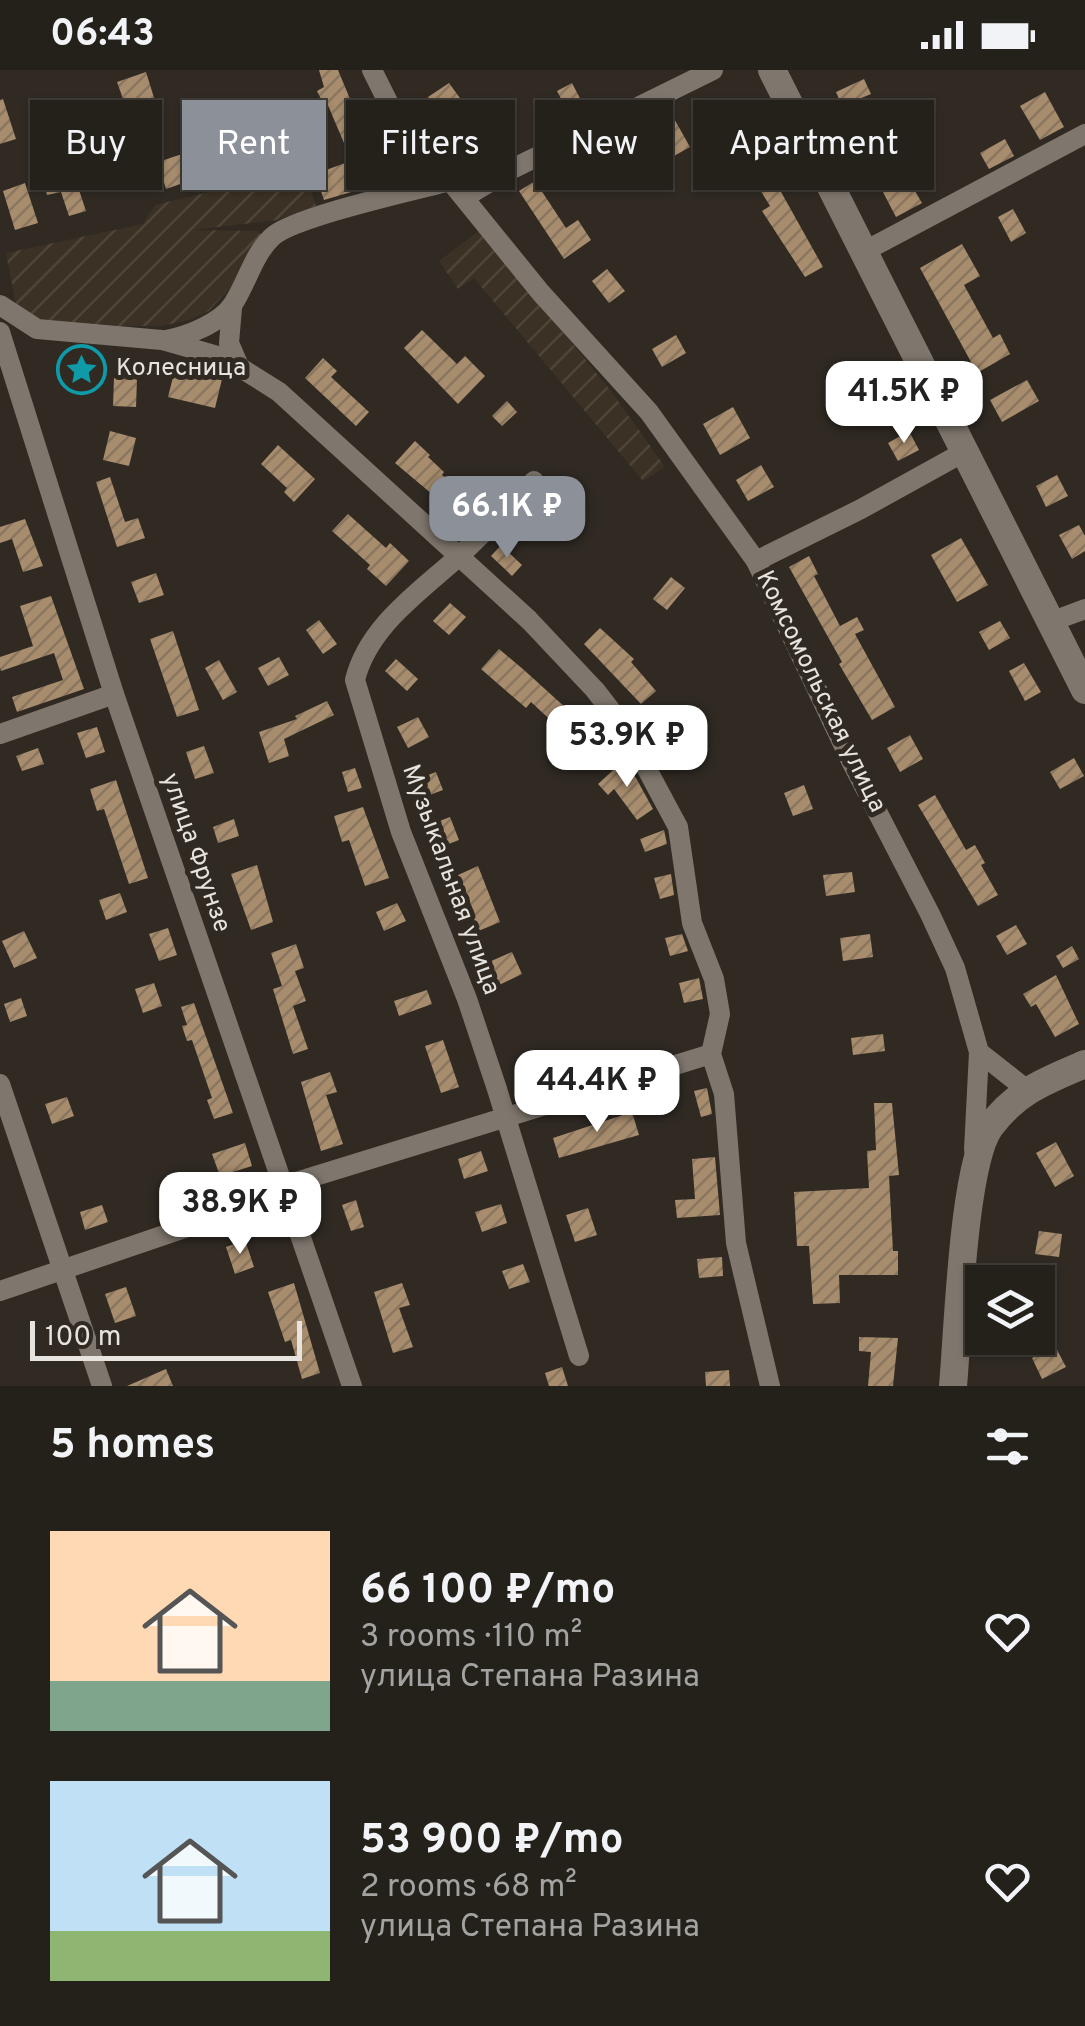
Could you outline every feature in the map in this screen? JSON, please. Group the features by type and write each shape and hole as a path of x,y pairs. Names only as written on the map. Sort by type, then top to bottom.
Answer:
{"main road":[{"path":"772,70 1085,690"},
{"path":"958,1383 972,1173 988,1129 1026,1089 1085,1064"}],"street":[{"name":"Комсомольская улица","path":"372,70 387,100"},
{"path":"465,197 510,170 713,70"},
{"path":"863,252 1085,134"},
{"path":"238,364 229,343 232,308 273,235 312,218 416,190"},
{"name":"Комсомольская улица","path":"458,190 541,293 649,412 756,560 955,968 979,1052 972,1173"},
{"path":"0,305 37,330 162,340 238,364 279,392 530,620 626,730 678,827 692,923 714,979 720,1014 711,1054 724,1094 736,1243 770,1386"},
{"path":"162,340 187,336 232,308"},
{"name":"улица Фрунзе","path":"0,332 114,694 352,1386"},
{"path":"756,560 861,509 964,452"},
{"name":"Музыкальная улица","path":"534,481 458,557 410,598 361,654 355,680 400,832 467,999 579,1356"},
{"path":"1050,622 1085,609"},
{"path":"0,734 114,694"},
{"path":"979,1052 1026,1089"},
{"path":"0,1291 267,1200 283,1186 711,1054"},
{"path":"0,1084 102,1386"}],"shaded area":[{"path":"218,190 311,190 316,206 277,220 192,230 257,231 265,237 231,287 209,311 189,320 162,326 45,326 17,310 6,253 143,224 155,205"},
{"path":"480,230 611,391 665,467 643,481 474,278 458,289 439,261"}],"building":[{"path":"319,70 338,70 350,100 346,100 344,143 326,100 322,100 317,91 324,87"},
{"path":"146,72 155,100 123,100 117,82"},
{"path":"864,79 871,94 856,100 839,100 836,92"},
{"path":"449,83 461,100 430,100 428,97"},
{"path":"572,83 581,100 562,100 557,91"},
{"path":"1045,92 1064,127 1040,140 1020,106"},
{"path":"3,99 16,139 0,144 0,100"},
{"path":"673,117 690,147 673,154"},
{"path":"1005,139 1014,156 989,169 980,153"},
{"path":"182,154 182,183 166,189 162,161"},
{"path":"346,163 346,190 358,190 324,200 321,190 326,190 326,170"},
{"path":"535,181 535,190 541,190 566,228 578,220 591,240 564,259 519,191"},
{"path":"25,183 38,223 15,230 3,191"},
{"path":"46,190 79,190 86,211 69,216 61,192 47,195"},
{"path":"760,190 780,190 823,267 805,277 762,211 770,206"},
{"path":"882,190 914,190 922,203 896,217"},
{"path":"1013,209 1026,233 1011,242 998,217"},
{"path":"962,244 980,276 964,285 993,338 1000,334 1010,354 977,373 920,268"},
{"path":"607,269 625,291 609,303 592,281"},
{"path":"422,330 457,364 465,356 485,376 458,404 404,348"},
{"path":"676,335 686,353 662,367 652,349"},
{"path":"323,358 337,371 331,377 369,412 356,426 305,378"},
{"path":"175,369 222,379 215,408 168,397"},
{"path":"875,372 882,386 860,398 852,385"},
{"path":"114,378 137,379 136,407 113,406"},
{"path":"1027,380 1039,401 1002,422 990,400"},
{"path":"507,401 517,412 502,426 492,416"},
{"path":"733,407 750,438 720,455 703,424"},
{"path":"110,431 136,438 129,466 103,460"},
{"path":"909,431 919,450 898,461 888,443"},
{"path":"415,441 444,472 442,475 484,513 467,529 395,463"},
{"path":"278,445 315,479 294,502 284,492 287,488 261,464"},
{"path":"761,465 774,487 748,501 736,480"},
{"path":"1057,475 1068,496 1046,507 1036,486"},
{"path":"110,477 125,522 138,518 145,538 117,547 96,482"},
{"path":"348,514 386,548 390,543 409,561 386,586 367,569 370,565 332,531"},
{"path":"25,519 43,566 23,572 12,539 0,543 0,527"},
{"path":"1079,525 1085,536 1085,551 1072,559 1059,535"},
{"path":"961,538 988,585 957,602 931,555"},
{"path":"501,545 522,565 512,576 491,556"},
{"path":"809,556 818,574 814,576 840,626 857,617 864,630 855,634 895,707 872,720 789,567"},
{"path":"156,573 164,595 139,603 131,582"},
{"path":"671,577 685,588 667,610 653,599"},
{"path":"51,596 84,689 17,712 12,697 63,680 54,653 1,671 0,668 0,657 33,646 20,606"},
{"path":"450,603 466,617 449,635 433,621"},
{"path":"319,620 337,644 323,654 306,630"},
{"path":"1000,621 1010,638 989,650 979,632"},
{"path":"600,628 634,659 631,662 656,691 641,704 584,644"},
{"path":"173,631 199,710 177,717 150,639"},
{"path":"499,649 599,738 584,751 531,702 526,708 481,669"},
{"path":"279,657 289,675 268,686 258,668"},
{"path":"396,659 418,679 407,691 385,671"},
{"path":"219,660 237,692 223,700 205,668"},
{"path":"1024,663 1041,692 1025,701 1009,671"},
{"path":"327,701 334,715 284,739 289,756 269,763 259,732 297,719 295,716"},
{"path":"673,715 689,742 674,751 658,724"},
{"path":"418,717 429,737 408,748 397,727"},
{"path":"97,727 105,752 86,758 77,733"},
{"path":"910,735 923,759 900,772 887,748"},
{"path":"204,746 214,773 195,779 186,752"},
{"path":"38,748 44,764 22,771 16,756"},
{"path":"1074,758 1084,776 1060,789 1050,772"},
{"path":"622,762 653,809 637,820 614,789 608,795 598,784"},
{"path":"355,768 362,788 348,792 342,772"},
{"path":"436,772 443,790 427,796 420,778"},
{"path":"116,780 148,878 129,884 104,809 97,811 90,789"},
{"path":"804,785 813,809 793,816 784,793"},
{"path":"935,795 966,850 975,845 998,895 978,906 918,805"},
{"path":"363,807 389,878 365,886 349,840 342,842 334,816"},
{"path":"450,817 459,840 446,845 437,822"},
{"path":"234,819 239,836 218,843 213,827"},
{"path":"664,830 667,844 645,852 640,839"},
{"path":"257,865 273,922 251,930 231,874"},
{"path":"478,866 500,922 476,932 467,909 472,907 458,875"},
{"path":"852,872 855,892 826,896 823,875"},
{"path":"671,874 674,895 660,899 654,878"},
{"path":"120,893 127,912 106,920 99,900"},
{"path":"397,903 406,921 384,931 376,912"},
{"path":"1016,925 1027,944 1007,955 996,936"},
{"path":"168,928 177,955 159,961 149,934"},
{"path":"24,931 37,958 14,968 2,941"},
{"path":"682,934 688,951 670,956 665,938"},
{"path":"870,934 873,957 843,961 840,938"},
{"path":"296,944 304,968 295,971 306,1001 293,1006 308,1049 293,1054 273,989 282,986 271,953"},
{"path":"1072,946 1079,959 1063,968 1056,956"},
{"path":"512,952 522,974 499,985 489,962"},
{"path":"1056,975 1079,1024 1055,1037 1036,1004 1031,1007 1023,994"},
{"path":"699,978 703,999 684,1003 679,983"},
{"path":"154,983 162,1006 143,1013 135,989"},
{"path":"427,990 432,1004 399,1016 394,1001"},
{"path":"21,998 27,1016 10,1022 4,1004"},
{"path":"194,1003 233,1113 214,1119 207,1100 212,1098 192,1040 187,1041 182,1026 187,1025 181,1007"},
{"path":"883,1034 885,1051 853,1055 851,1038"},
{"path":"443,1040 459,1087 441,1093 425,1046"},
{"path":"330,1072 337,1092 326,1095 343,1144 321,1151 301,1082"},
{"path":"707,1088 712,1114 701,1117 694,1091"},
{"path":"67,1097 74,1116 52,1124 45,1104"},
{"path":"874,1103 892,1103 899,1175 889,1176 898,1275 839,1275 840,1303 813,1304 809,1246 797,1246 794,1192 869,1188 867,1151 876,1150"},
{"path":"632,1112 639,1135 559,1158 553,1138"},
{"path":"1056,1142 1074,1176 1055,1187 1036,1153"},
{"path":"245,1143 252,1166 220,1176 212,1154"},
{"path":"481,1151 488,1171 464,1179 458,1159"},
{"path":"715,1157 720,1215 677,1218 675,1200 695,1199 692,1159"},
{"path":"356,1200 364,1227 351,1231 342,1205"},
{"path":"501,1204 507,1223 482,1232 475,1212"},
{"path":"102,1205 108,1222 85,1230 80,1212"},
{"path":"588,1208 597,1235 575,1242 566,1215"},
{"path":"1039,1231 1062,1234 1059,1257 1035,1254"},
{"path":"245,1240 254,1267 235,1274 226,1247"},
{"path":"722,1257 723,1276 699,1278 697,1259"},
{"path":"523,1264 530,1282 509,1289 502,1271"},
{"path":"294,1283 320,1373 302,1379 291,1340 285,1342 268,1292"},
{"path":"402,1283 410,1305 399,1308 413,1347 393,1353 374,1292"},
{"path":"126,1287 136,1316 115,1323 105,1294"},
{"path":"859,1337 898,1338 893,1386 868,1386 871,1352 859,1351"},
{"path":"1055,1346 1066,1367 1042,1379 1032,1358 1055,1355"},
{"path":"562,1367 568,1386 549,1386 545,1373"},
{"path":"166,1369 173,1386 127,1386"},
{"path":"729,1370 730,1386 706,1386 705,1372"}],"place":[{"name":"Колесница","path":"81,369"}]}
